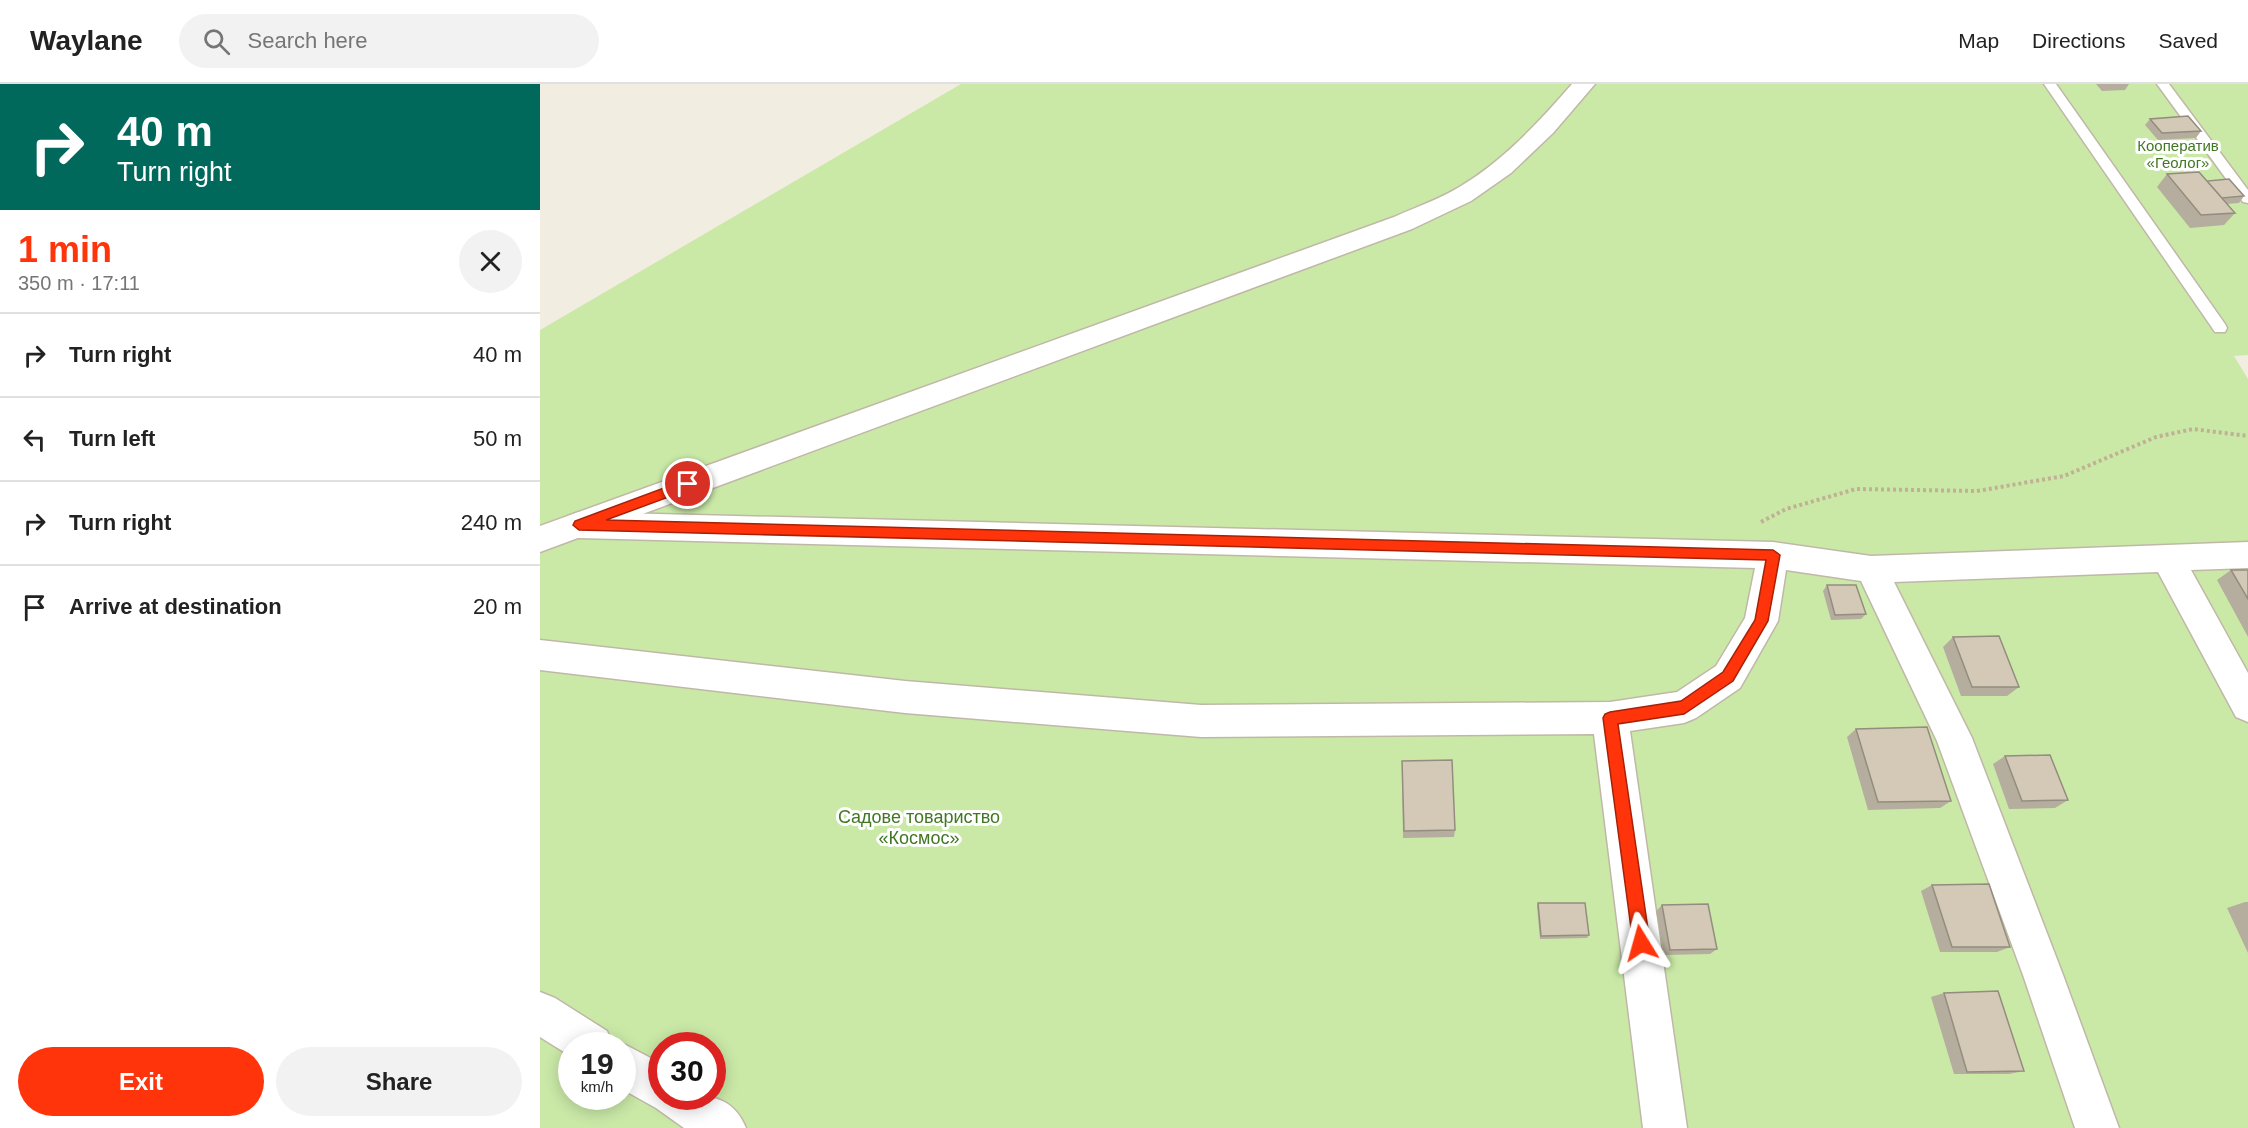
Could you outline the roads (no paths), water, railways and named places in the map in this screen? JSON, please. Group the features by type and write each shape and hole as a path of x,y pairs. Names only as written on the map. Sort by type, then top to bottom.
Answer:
{"street":[{"path":"540,539 1403,223 1469,192 1503,168 1531,144 1584,84"},
{"path":"579,525 1773,555 1871,569 2248,555"},
{"path":"540,655 905,697 1200,721 1610,718 1684,707 1728,677 1761,621 1773,555"},
{"path":"2167,558 2248,706"},
{"path":"1871,569 1954,738 2043,975 2097,1128"},
{"path":"1610,718 1665,1128"},
{"path":"540,1013 570,1032"},
{"path":"695,1110 723,1128"}],"lane":[{"path":"2050,84 2220,328"},
{"path":"2163,84 2248,199"}],"park label":[{"name":"Кооператив «Геолог»","path":"2178,154"},
{"name":"Садове товариство «Космос»","path":"919,827"}]}
